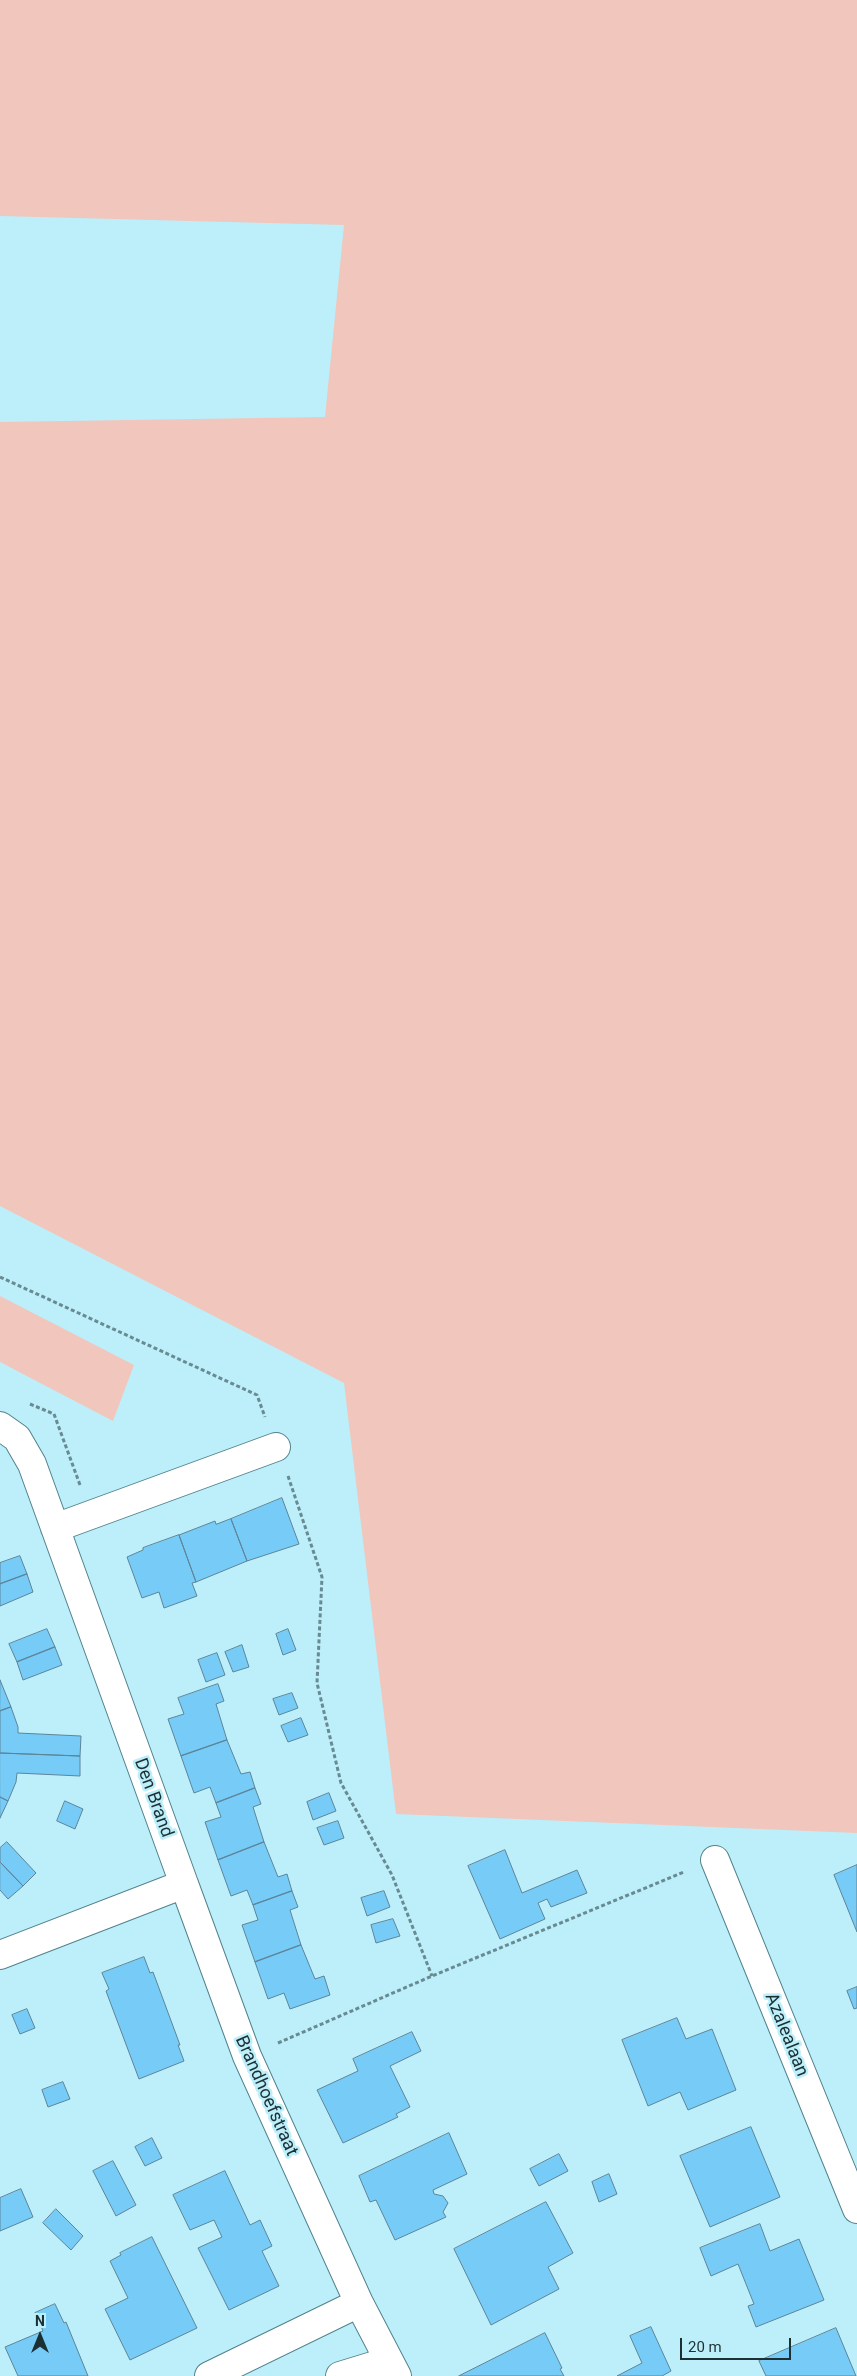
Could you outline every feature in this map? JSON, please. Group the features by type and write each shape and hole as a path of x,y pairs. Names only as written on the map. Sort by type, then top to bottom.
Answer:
{"street":[{"name":"Den Brand","path":"0,1426 17,1438 32,1464 184,1884"},
{"path":"55,1528 276,1447"},
{"name":"Azalealaan","path":"715,1860 857,2209"},
{"path":"0,1955 184,1884"},
{"name":"Brandhoefstraat","path":"184,1884 247,2056 359,2303 393,2368 340,2376"},
{"path":"209,2376 359,2303"}],"path":[{"path":"0,1277 257,1395 295,1492 322,1577 317,1683 341,1783 392,1874 432,1976"},
{"path":"247,2056 432,1976 715,1860"}],"shaded area":[{"path":"0,0 857,0 857,1833 396,1814 344,1383 0,1206 0,422 325,417 344,225 0,216"},
{"path":"0,1296 134,1365 113,1421 0,1362"}],"building":[{"path":"282,1498 299,1544 247,1561 231,1519"},
{"path":"231,1519 247,1561 196,1582 179,1535 215,1521 216,1524"},
{"path":"179,1535 196,1582 192,1583 197,1596 164,1608 159,1592 142,1598 127,1557 143,1550 143,1548"},
{"path":"20,1556 27,1574 0,1584 0,1563"},
{"path":"27,1574 33,1592 0,1606 0,1584"},
{"path":"47,1629 55,1647 17,1662 9,1644"},
{"path":"288,1629 296,1650 283,1655 276,1634"},
{"path":"242,1645 249,1667 233,1672 225,1652"},
{"path":"55,1647 62,1665 23,1680 17,1662"},
{"path":"217,1653 225,1675 206,1682 198,1660"},
{"path":"0,1680 11,1707 0,1711"},
{"path":"218,1684 224,1701 216,1704 227,1740 181,1756 168,1719 184,1714 178,1698"},
{"path":"292,1693 298,1708 279,1715 273,1699"},
{"path":"11,1707 18,1727 18,1733 81,1736 80,1756 0,1753 0,1711"},
{"path":"301,1718 308,1735 288,1742 281,1726"},
{"path":"227,1740 241,1774 250,1772 255,1788 216,1803 210,1787 194,1793 181,1756"},
{"path":"0,1753 80,1756 80,1776 17,1773 16,1782 8,1801 0,1797"},
{"path":"255,1788 261,1804 253,1807 264,1842 218,1860 205,1822 221,1817 216,1803"},
{"path":"329,1793 336,1811 313,1820 307,1802"},
{"path":"0,1797 8,1801 0,1818"},
{"path":"65,1801 83,1809 75,1829 57,1821"},
{"path":"338,1821 344,1838 324,1845 317,1828"},
{"path":"7,1842 36,1873 23,1886 0,1862 0,1848"},
{"path":"264,1842 278,1877 287,1874 292,1891 253,1905 247,1890 231,1896 218,1860"},
{"path":"505,1850 522,1893 577,1870 587,1893 551,1907 547,1899 538,1903 545,1919 500,1939 468,1866"},
{"path":"0,1862 23,1886 8,1899 0,1890"},
{"path":"857,1865 857,1932 834,1875"},
{"path":"292,1891 298,1907 290,1910 301,1945 255,1962 242,1925 258,1920 253,1905"},
{"path":"384,1891 390,1907 367,1916 361,1898"},
{"path":"393,1919 400,1936 376,1943 371,1925"},
{"path":"301,1945 315,1979 324,1976 330,1995 290,2009 284,1993 268,1999 255,1962"},
{"path":"144,1957 150,1973 153,1972 184,2061 139,2079 106,1991 109,1989 102,1973"},
{"path":"857,1987 857,2008 854,2009 847,1991"},
{"path":"27,2009 35,2028 20,2034 12,2015"},
{"path":"677,2018 686,2039 712,2029 736,2090 688,2110 680,2092 648,2106 622,2040"},
{"path":"412,2032 421,2051 390,2066 410,2107 396,2114 398,2117 343,2143 317,2090 358,2071 353,2059"},
{"path":"63,2082 70,2099 48,2107 42,2090"},
{"path":"751,2127 780,2197 710,2227 680,2156"},
{"path":"449,2133 467,2174 433,2190 434,2194 443,2196 448,2203 443,2212 446,2217 395,2240 376,2200 370,2202 359,2176"},
{"path":"152,2138 162,2158 145,2166 135,2147"},
{"path":"559,2154 568,2171 539,2186 530,2169"},
{"path":"113,2161 136,2205 116,2216 93,2171"},
{"path":"225,2171 250,2225 260,2220 272,2246 262,2251 279,2286 229,2310 198,2248 222,2237 214,2220 190,2230 173,2195"},
{"path":"609,2174 617,2194 599,2202 592,2182"},
{"path":"21,2189 33,2217 0,2231 0,2198"},
{"path":"546,2202 573,2253 548,2267 559,2289 491,2325 454,2249"},
{"path":"56,2209 83,2236 71,2250 43,2223"},
{"path":"760,2224 770,2251 799,2239 824,2300 756,2327 748,2306 754,2304 738,2264 711,2276 700,2248"},
{"path":"152,2237 197,2328 130,2360 105,2309 128,2298 110,2261 121,2255 120,2253"},
{"path":"55,2304 64,2323 66,2322 88,2376 18,2376 5,2347 43,2331 35,2313"},
{"path":"651,2327 671,2371 662,2376 617,2376 642,2363 630,2336"},
{"path":"836,2328 856,2376 766,2376 759,2361"},
{"path":"545,2333 564,2376 459,2376"}]}
